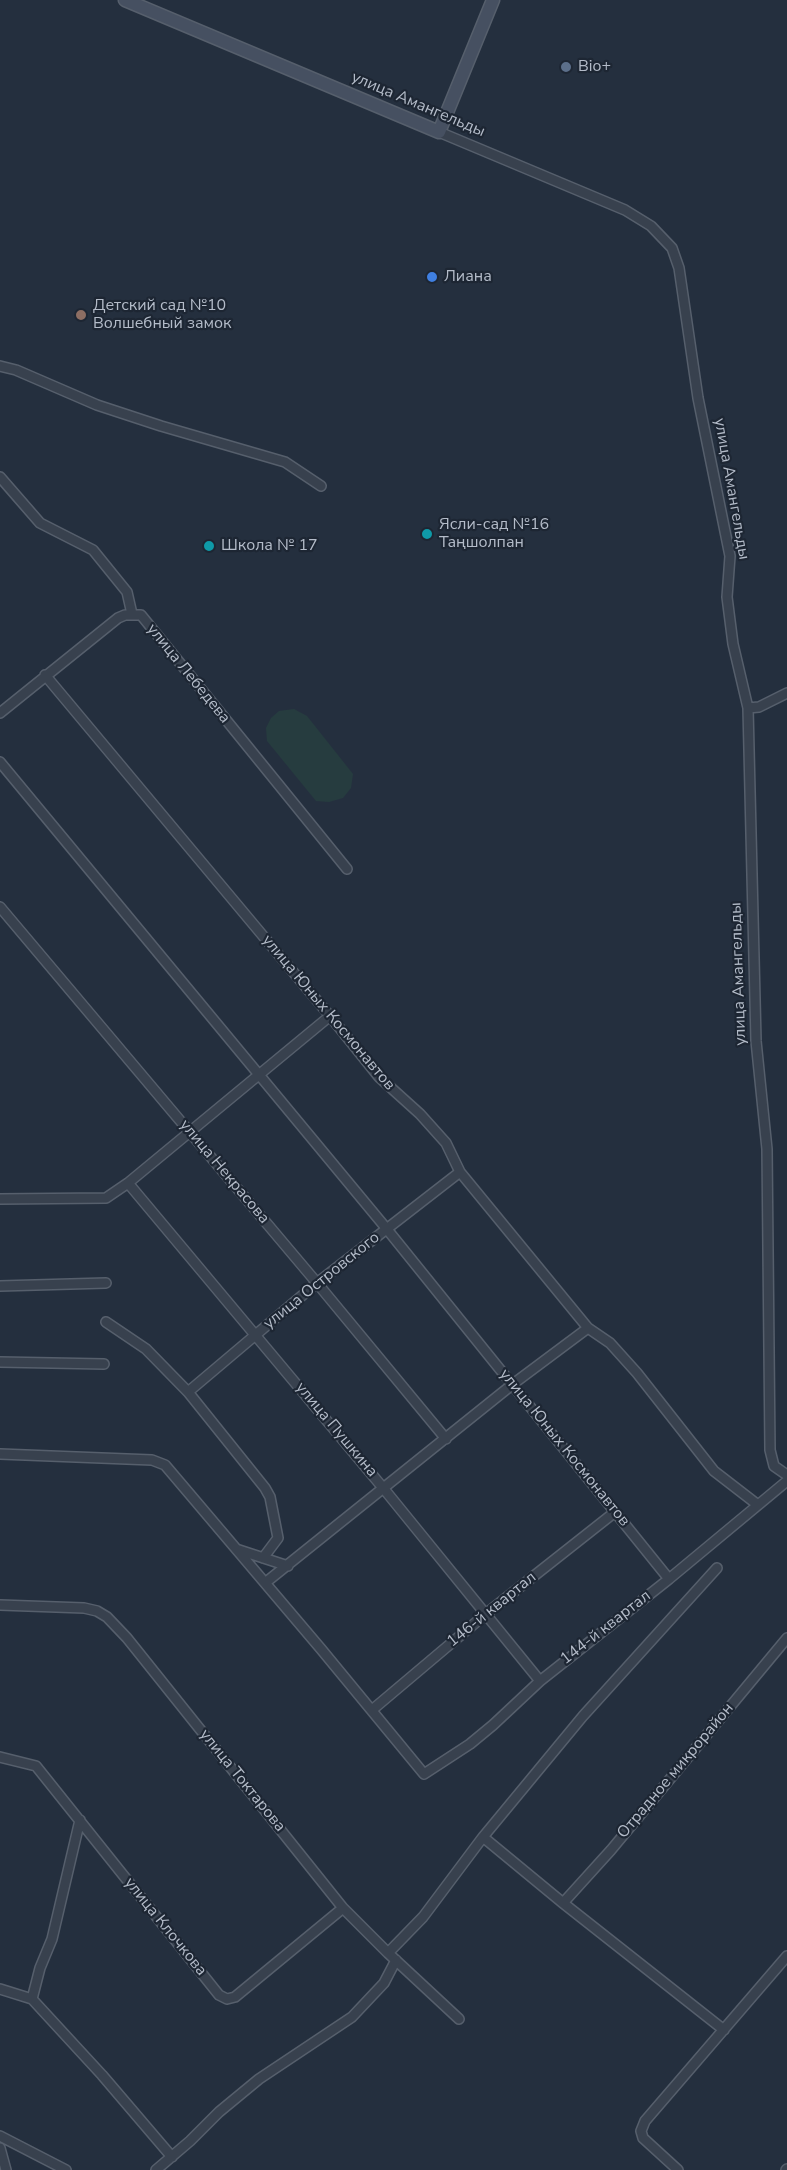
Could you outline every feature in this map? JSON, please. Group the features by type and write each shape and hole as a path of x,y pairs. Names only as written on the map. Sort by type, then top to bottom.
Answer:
{"street":[{"name":"улица Амангельды","path":"125,0 625,210 651,226 672,248 683,286 698,398 730,555 727,597 733,644 748,708 756,1041 767,1149 770,1450 774,1466 787,1475"},
{"path":"439,132 493,0"},
{"path":"0,366 16,370 97,405 285,462 321,486"},
{"path":"0,477 40,523 93,550 127,592 132,614"},
{"name":"улица Лебедева","path":"0,713 118,618 132,614 141,615 347,868"},
{"name":"улица Юных Космонавтов","path":"45,675 379,1077 420,1114 446,1143 460,1172 588,1328 610,1343 637,1373 714,1471 758,1504"},
{"path":"748,708 759,707 787,693"},
{"name":"улица Юных Космонавтов","path":"0,762 386,1228 669,1579"},
{"name":"улица Некрасова","path":"0,907 446,1439"},
{"path":"0,1199 106,1198 128,1183 330,1016"},
{"name":"улица Островского","path":"188,1392 317,1283 460,1172"},
{"name":"улица Пушкина","path":"128,1183 384,1488 540,1680"},
{"path":"0,1286 106,1283"},
{"path":"106,1322 146,1349 188,1392 265,1488 270,1497 278,1538 263,1557"},
{"path":"265,1583 513,1384 588,1328"},
{"path":"0,1362 104,1364"},
{"path":"0,1454 152,1460 165,1464 372,1710"},
{"name":"144-й квартал","path":"372,1710 424,1774 470,1744 540,1680 669,1579 787,1481"},
{"name":"146-й квартал","path":"372,1710 487,1613 615,1512"},
{"path":"236,1549 288,1566"},
{"path":"388,1953 423,1917 483,1837 583,1716 717,1568"},
{"name":"улица Токтарова","path":"0,1605 84,1608 97,1611 107,1617 128,1638 344,1908 388,1953 459,2019"},
{"name":"Отрадное микрорайон","path":"563,1903 611,1850 787,1638"},
{"name":"улица Клочкова","path":"0,1757 36,1766 219,1995 227,1999 235,1997 344,1908"},
{"path":"32,1999 40,1968 52,1939 80,1820"},
{"path":"483,1837 724,2030"},
{"path":"678,2170 643,2138 641,2131 645,2121 787,1956"},
{"path":"156,2170 259,2079 352,2017 384,1983 396,1960"},
{"path":"0,1989 32,1999 102,2075 172,2157"},
{"path":"0,2136 66,2170"},
{"path":"0,2148 6,2170"}],"green space":[{"path":"294,709 307,716 353,774 351,788 343,798 329,802 316,801 267,741 266,728 271,718 279,711"}],"place":[{"name":"Bio+","path":"566,67"},
{"name":"Лиана","path":"432,277"},
{"name":"Детский сад №10 Волшебный замок","path":"81,315"},
{"name":"Ясли-сад №16 Таңшолпан","path":"427,534"},
{"name":"Школа № 17","path":"209,546"}]}
